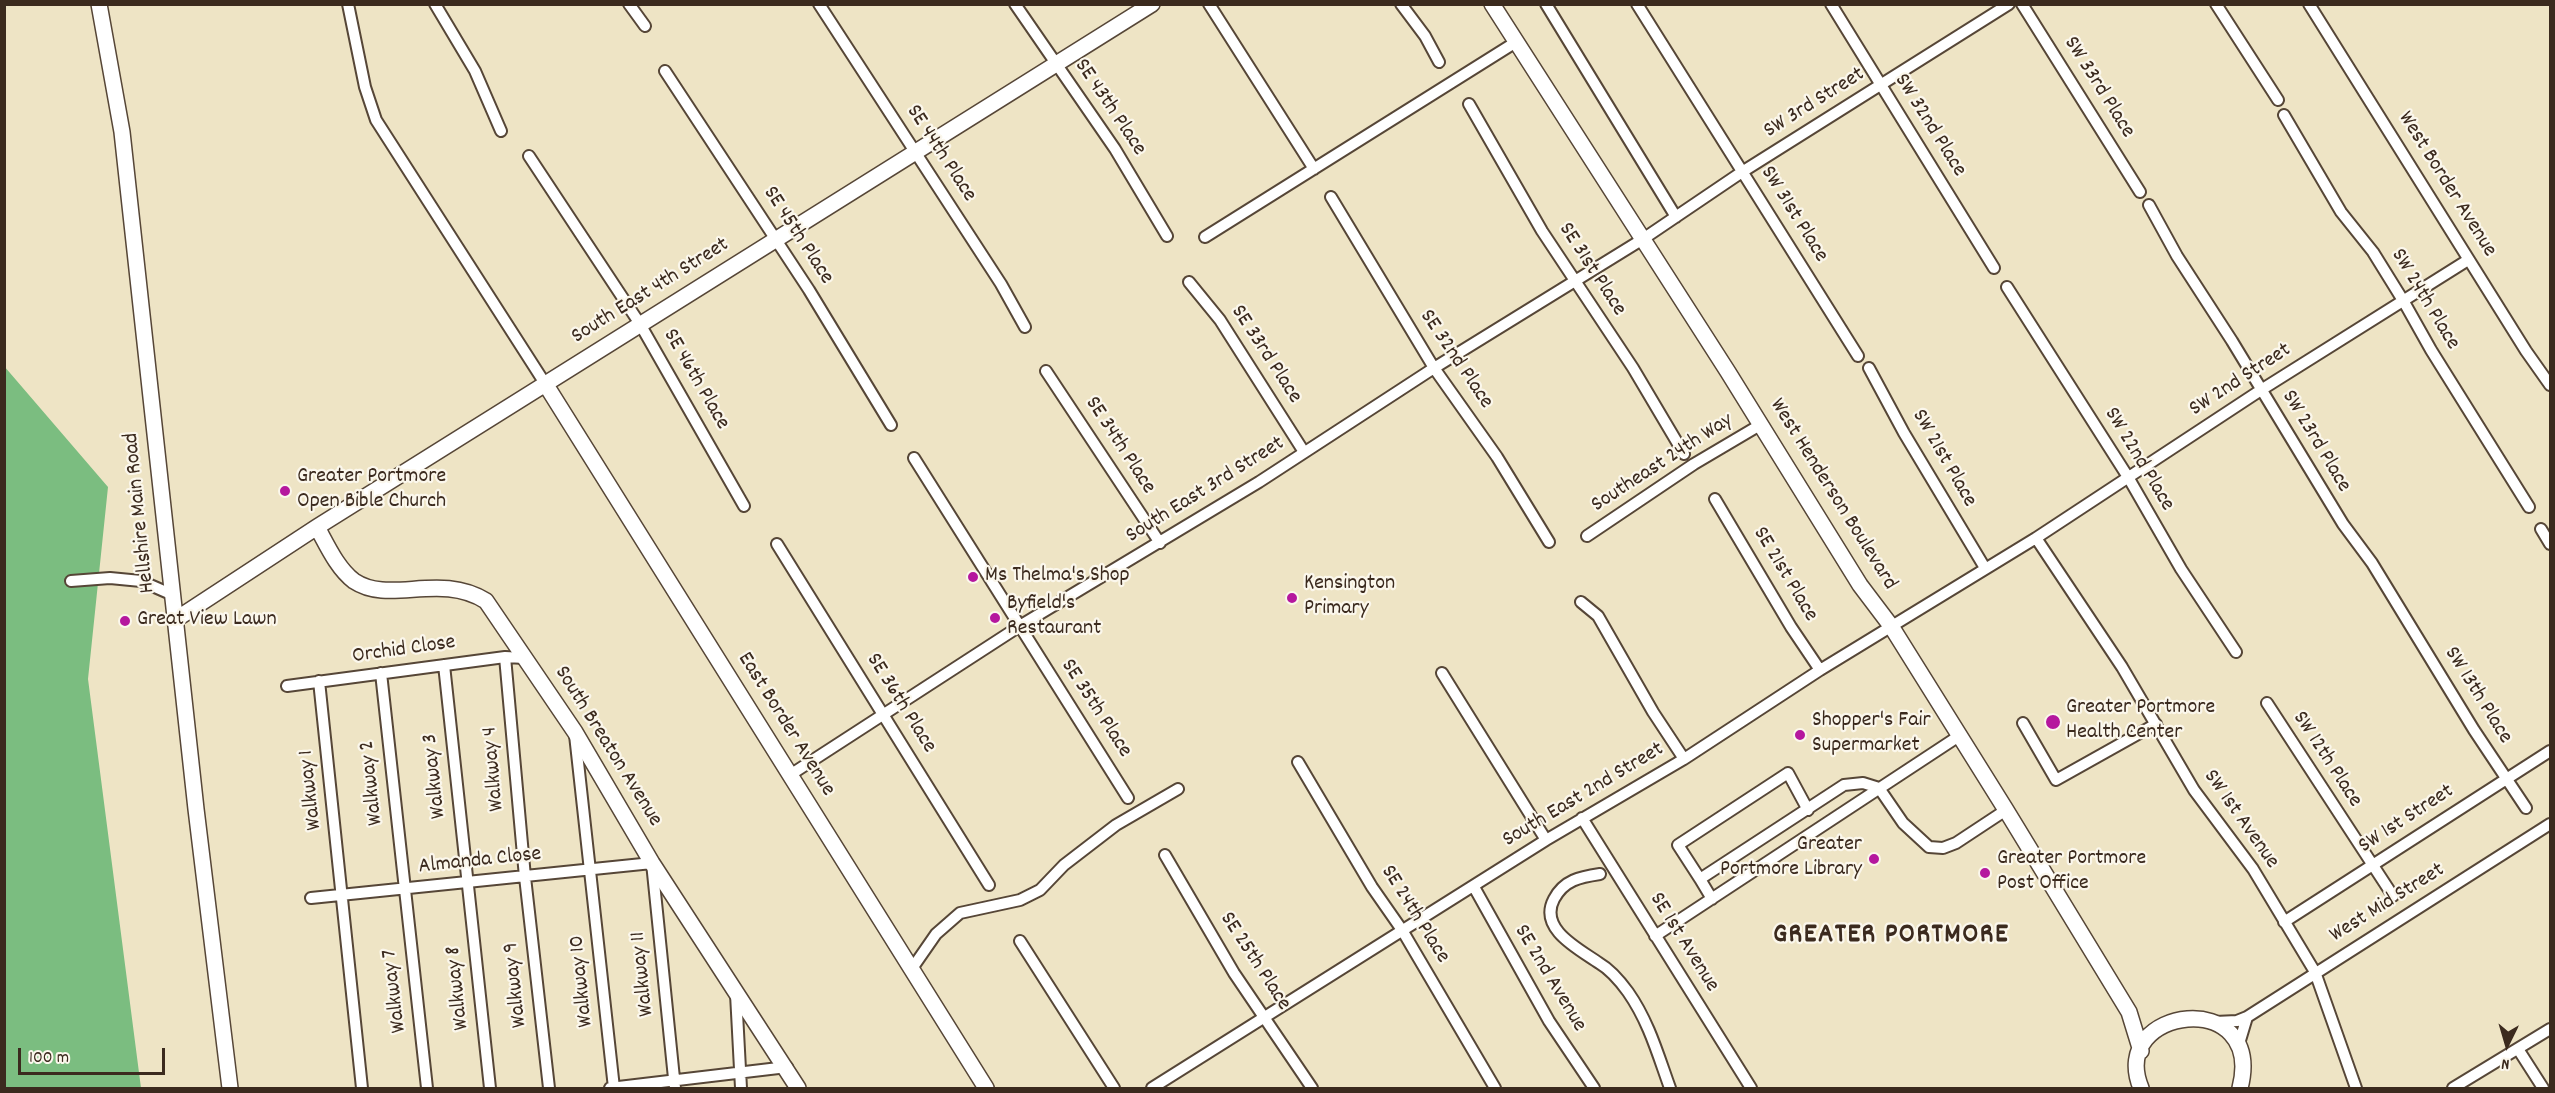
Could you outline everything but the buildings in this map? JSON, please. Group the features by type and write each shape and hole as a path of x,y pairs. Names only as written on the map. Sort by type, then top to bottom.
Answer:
{"street":[{"name":"Hellshire Main Road","path":"99,4 122,132 175,620 230,1089"},
{"path":"348,4 365,87 376,120 546,385"},
{"path":"435,4 475,71 501,131"},
{"path":"628,4 645,26"},
{"name":"SE 44th Place","path":"819,4 1002,284 1025,327"},
{"name":"SE 43th Place","path":"1015,4 1115,149 1167,236"},
{"name":"South East 4th Street","path":"175,620 317,527 1152,4"},
{"path":"1209,4 1314,169"},
{"path":"1401,4 1425,36 1439,62"},
{"name":"West Henderson Boulevard","path":"1492,4 1643,239 1860,585 1891,626 2006,810 2129,1012 2141,1051"},
{"path":"1546,4 1641,156 1676,217"},
{"name":"SW 31st Place","path":"1637,4 1858,356"},
{"name":"SW 32nd Place","path":"1831,4 1994,268"},
{"name":"SW 3rd Street","path":"1643,239 1742,172 2008,4"},
{"name":"SW 33rd Place","path":"2022,4 2140,192"},
{"path":"2216,4 2278,100"},
{"name":"West Border Avenue","path":"2309,4 2550,385"},
{"path":"1205,237 1516,42"},
{"name":"SE 45th Place","path":"665,71 777,240 891,424"},
{"name":"SE 31st Place","path":"1469,104 1542,231 1632,368 1684,454"},
{"name":"SW 24th Place","path":"2284,115 2341,212 2373,252 2529,507"},
{"name":"SE 46th Place","path":"529,156 640,324 744,506"},
{"name":"SE 32nd Place","path":"1331,197 1434,368 1497,457 1549,542"},
{"name":"SW 23rd Place","path":"2149,205 2177,256 2343,524 2397,603"},
{"name":"South East 3rd Street","path":"790,775 1020,627 1160,543 1434,368 1643,239"},
{"name":"SW 2nd Street","path":"2036,538 2261,390 2469,260"},
{"name":"SE 33rd Place","path":"1190,282 1220,320 1304,452"},
{"name":"SW 22nd Place","path":"2007,287 2128,477 2181,569 2236,652"},
{"name":"SW 21st Place","path":"1869,368 1904,433 1985,568"},
{"name":"SE 34th Place","path":"1046,371 1160,543"},
{"name":"East Border Avenue","path":"546,385 986,1089"},
{"name":"Southeast 24th Way","path":"1587,536 1694,464 1760,425"},
{"name":"SE 35th Place","path":"915,458 1128,798"},
{"name":"SE 21st Place","path":"1715,499 1791,627 1820,670"},
{"name":"South Breaton Avenue","path":"317,527 338,564 353,580 362,585 385,590 453,587 466,590 486,601 575,732 652,863 787,1067 798,1089"},
{"path":"2541,529 2550,544"},
{"name":"South East 2nd Street","path":"1152,1089 1546,840 1684,759 1820,670 2036,538"},
{"name":"SW 1st Avenue","path":"2036,538 2122,666 2194,790 2253,869 2315,972 2356,1089"},
{"name":"SE 36th Place","path":"777,544 989,885"},
{"path":"71,581 110,578 141,581 173,594"},
{"path":"1581,602 1598,616 1653,712 1684,759"},
{"name":"SW 13th Place","path":"2397,603 2526,808"},
{"name":"Orchid Close","path":"287,686 504,657 525,658"},
{"name":"Walkway 4","path":"504,657 525,877"},
{"name":"Walkway 3","path":"444,665 467,883"},
{"name":"Walkway 2","path":"381,673 404,889"},
{"path":"1442,673 1546,840"},
{"name":"Walkway 1","path":"319,681 362,1089"},
{"name":"SW 12th Place","path":"2267,704 2393,897"},
{"path":"2023,723 2056,780 2156,724"},
{"name":"Walkway 10","path":"575,732 613,1088"},
{"path":"1655,936 1959,736"},
{"name":"SW 1st Street","path":"2284,922 2550,750"},
{"name":"SE 24th Place","path":"1298,762 1372,887 1402,930 1495,1089"},
{"path":"1712,899 1678,845 1788,773 1808,810"},
{"path":"1700,879 1844,785 1863,783 1879,788 1903,823 1929,847 1943,848 1956,843 2006,810"},
{"path":"911,970 936,934 960,913 1020,900 1040,890 1064,866 1116,825 1178,789"},
{"name":"SE 1st Avenue","path":"1582,818 1751,1089"},
{"name":"West Mid Street","path":"2214,1022 2237,1021 2247,1017 2550,824"},
{"name":"SE 25th Place","path":"1165,855 1234,972 1312,1089"},
{"name":"Almanda Close","path":"311,898 652,863"},
{"name":"Walkway 11","path":"652,863 675,1085"},
{"path":"1600,874 1573,880 1562,886 1551,903 1551,920 1568,942 1601,963 1630,994 1653,1035 1670,1089"},
{"name":"Walkway 9","path":"525,877 549,1089"},
{"name":"Walkway 8","path":"467,883 490,1089"},
{"name":"SE 2nd Avenue","path":"1474,887 1549,1021 1594,1089"},
{"name":"Walkway 7","path":"404,889 428,1089"},
{"path":"1020,941 1114,1089"},
{"path":"735,988 741,1089"},
{"path":"2129,1012 2161,1026"},
{"path":"2127,1089 2137,1071 2141,1051 2149,1037 2161,1026 2186,1017 2214,1022 2232,1037 2243,1061 2240,1089"},
{"path":"2238,1047 2247,1017"},
{"path":"2453,1089 2550,1029"},
{"path":"2518,1049 2543,1089"},
{"path":"613,1088 675,1085 787,1067"},
{"path":"2137,1071 2141,1089"}],"green space":[{"path":"4,366 108,487 88,679 141,1088 5,1088"}],"place":[{"name":"Greater Portmore Open Bible Church","path":"285,491"},
{"name":"Ms Thelma's Shop","path":"973,577"},
{"name":"Kensington Primary","path":"1292,598"},
{"name":"Byfield's Restaurant","path":"995,618"},
{"name":"Great View Lawn","path":"125,621"},
{"name":"Greater Portmore Health Center","path":"2053,722"},
{"name":"Shopper's Fair Supermarket","path":"1800,735"},
{"name":"Greater Portmore Library","path":"1874,859"},
{"name":"Greater Portmore Post Office","path":"1985,873"}],"district":[{"name":"GREATER PORTMORE","path":"1891,937"}]}
